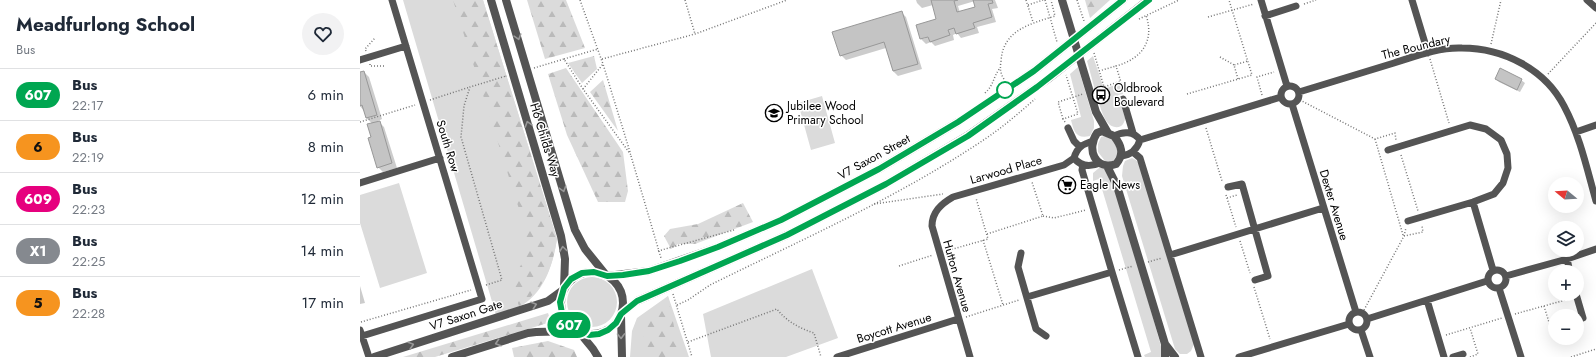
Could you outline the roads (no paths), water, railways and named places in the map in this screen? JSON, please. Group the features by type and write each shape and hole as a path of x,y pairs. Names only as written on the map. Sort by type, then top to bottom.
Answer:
{"street":[{"name":"South Row","path":"361,333 482,299 392,0"},
{"name":"H6 Childs Way","path":"491,0 561,236 565,259 563,289"},
{"name":"H6 Childs Way","path":"506,0 575,230 585,249 607,275"},
{"path":"1062,0 1096,112 1122,149 1121,156 1116,164 1117,186 1165,344 1165,357"},
{"name":"V7 Saxon Street","path":"607,275 649,271 718,247 781,220 879,169 958,122 1034,71 1123,0"},
{"path":"452,357 528,333 578,332 589,335 599,334 608,330 616,323 621,314 637,301 787,235 886,184 968,136 1048,79 1148,0"},
{"path":"1412,0 1428,53"},
{"path":"1587,0 1596,8"},
{"path":"1261,1 1286,86"},
{"path":"1265,16 1296,6"},
{"path":"360,60 406,46"},
{"name":"The Boundary","path":"1296,98 1428,53 1461,47 1489,50 1518,61 1544,79 1564,105 1576,132 1596,201"},
{"path":"1281,98 1284,102 1296,98 1295,87 1286,86"},
{"path":"1281,98 1282,89 1286,86"},
{"path":"1140,140 1281,98"},
{"name":"Dexter Avenue","path":"1296,98 1324,208 1362,315"},
{"path":"1124,99 1132,133"},
{"path":"1096,112 1093,150 1095,156 1117,186"},
{"path":"1388,150 1470,125 1486,129 1501,140 1507,154 1508,168 1503,183 1494,194 1473,202 1408,221"},
{"path":"1576,132 1596,125"},
{"path":"1068,128 1074,141 1080,147"},
{"path":"1116,164 1093,166 1083,165 1078,163 1074,158 1076,151 1080,147 1102,132 1111,134 1132,133 1140,140"},
{"path":"1121,156 1126,156 1138,148 1140,140"},
{"path":"1133,152 1140,158 1201,357"},
{"path":"360,183 440,158"},
{"name":"Larwood Place","path":"943,203 953,197 974,190 1064,165 1074,158"},
{"path":"1083,165 1082,170 1138,357"},
{"path":"1227,190 1242,184 1256,229 1268,276 1255,280"},
{"path":"1473,202 1493,270"},
{"name":"Hutton Avenue","path":"943,203 932,218 932,226 970,357"},
{"path":"1170,255 1324,208"},
{"path":"1506,276 1567,259 1596,249"},
{"path":"1022,253 1018,267 1036,329 1046,336"},
{"path":"1567,259 1568,265"},
{"path":"1493,270 1501,270 1506,276 1505,283 1499,288 1491,287 1488,281 1488,274 1493,270"},
{"path":"598,357 578,332 568,324 562,313 560,302 563,289 571,279 582,273 594,272 607,275 616,283 621,292 623,303 621,314 622,357"},
{"path":"1027,297 1112,272"},
{"path":"1349,324 1351,315 1362,315 1427,300 1488,281"},
{"path":"1499,288 1521,357"},
{"name":"V7 Saxon Gate","path":"374,357 548,301 563,289"},
{"path":"1427,300 1444,357"},
{"path":"1362,315 1367,324 1362,330"},
{"name":"Boycott Avenue","path":"837,357 958,319"},
{"path":"1349,324 1355,330 1362,330"},
{"path":"1239,357 1349,324"},
{"path":"1362,330 1370,357"},
{"path":"361,333 369,357"},
{"path":"1165,344 1175,357"},
{"path":"1453,357 1466,356"}],"place":[{"name":"Oldbrook Boulevard","path":"1101,95"},
{"name":"Jubilee Wood Primary School","path":"774,113"},
{"name":"Eagle News","path":"1067,185"}]}
